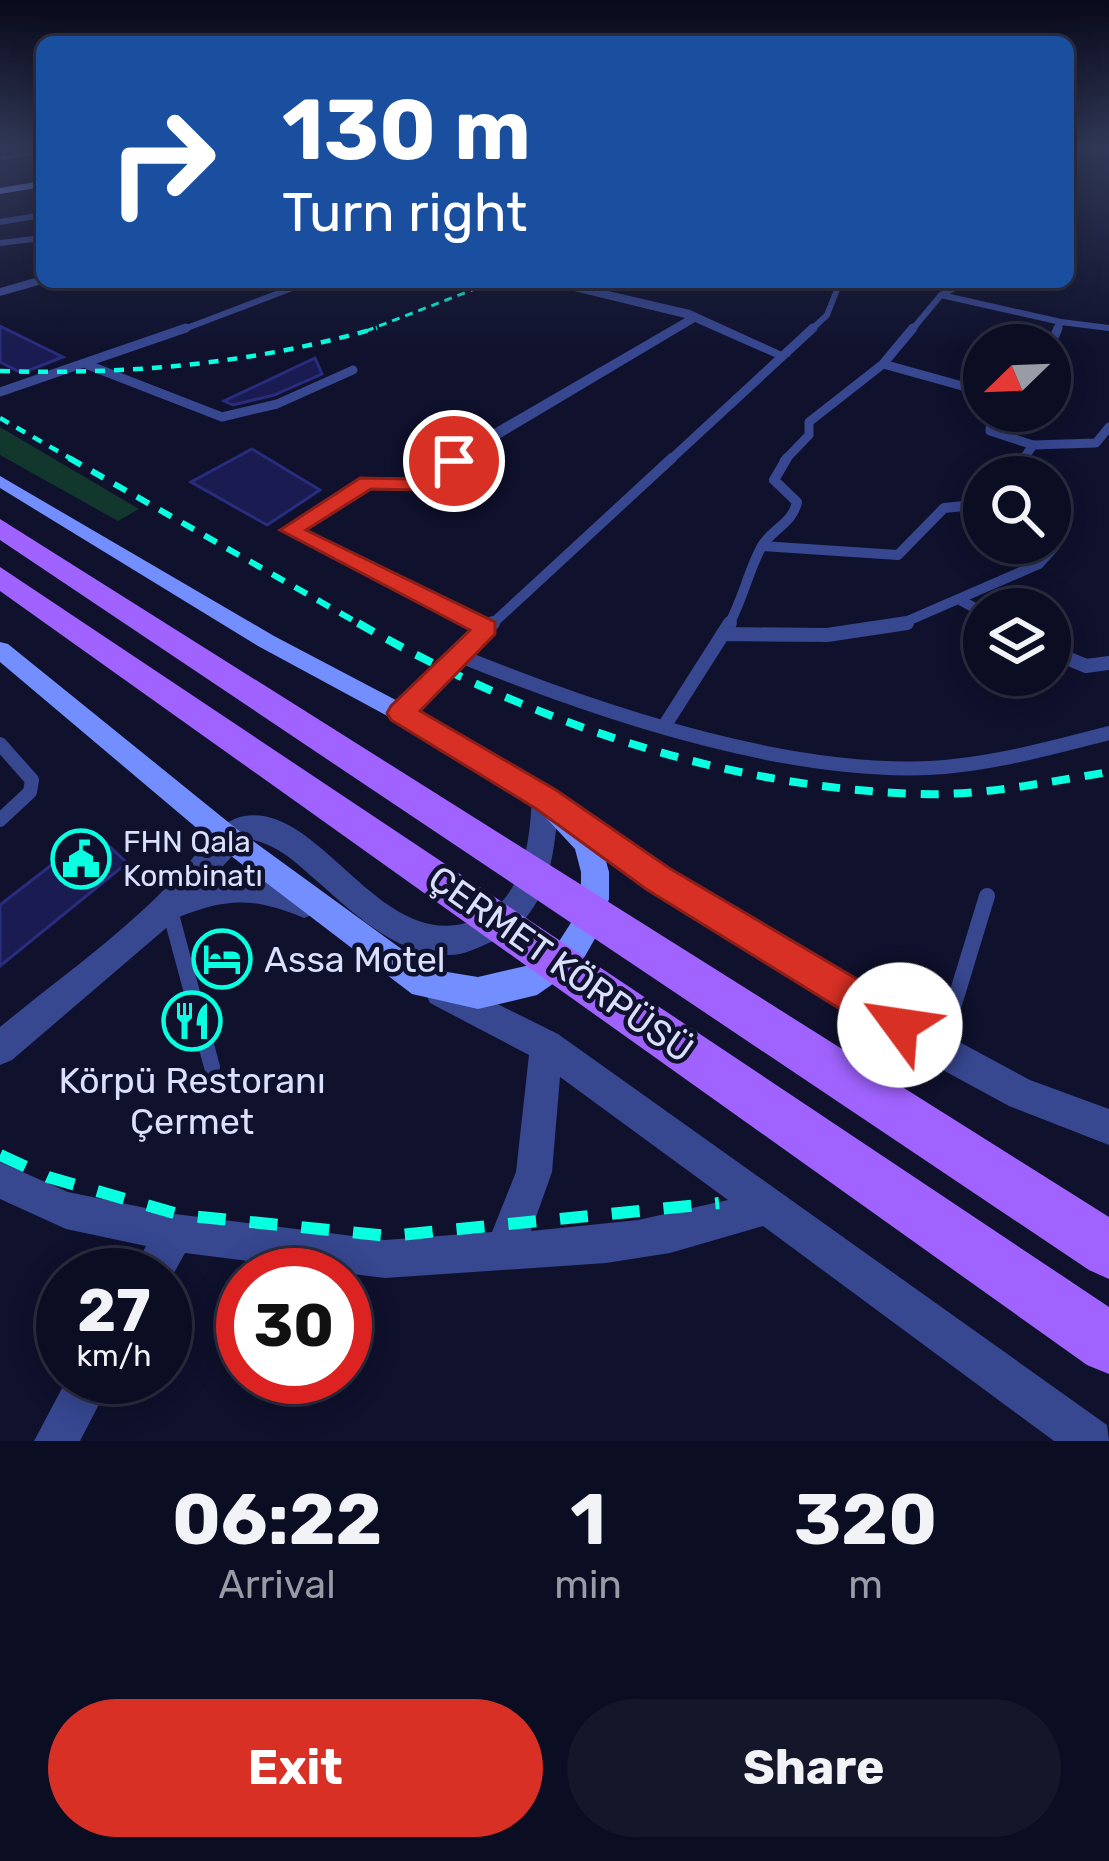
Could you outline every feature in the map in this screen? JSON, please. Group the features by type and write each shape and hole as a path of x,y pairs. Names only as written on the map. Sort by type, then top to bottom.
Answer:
{"main road":[{"path":"0,481 545,799 587,843 596,872 587,926 569,954 537,979 478,993 423,983 332,920 0,650"},
{"path":"0,513 21,575"},
{"path":"0,527 21,575"},
{"name":"ÇERMET KÖRPÜSÜ","path":"21,575 1109,1250"},
{"name":"ÇERMET KÖRPÜSÜ","path":"21,575 1109,1342"}],"street":[{"path":"0,222 36,216"},
{"path":"0,243 36,239"},
{"path":"0,292 36,282"},
{"path":"578,288 695,316 784,356"},
{"path":"291,530 367,482 424,482 695,316"},
{"path":"0,1048 169,907 228,838 244,827 264,827 391,924 420,938 449,941 482,934 511,916 527,896 538,868 545,799 658,878 940,1050 1021,1094 1109,1127"},
{"path":"169,907 221,888 266,888 332,920"},
{"path":"423,983 545,1046 1091,1441"},
{"path":"503,1252 534,1172 545,1046"},
{"path":"0,1180 66,1210 175,1233 385,1259 624,1245 699,1230 768,1206"},
{"path":"166,1248 175,1233"},
{"path":"56,1441 77,1404"}],"lane":[{"path":"0,392 92,367 293,288"},
{"path":"401,713 827,315 838,288"},
{"path":"665,725 745,597 762,546 795,513 797,502 774,480 777,468 809,435 809,422 818,412 838,404 883,364 941,295 954,288"},
{"path":"941,295 1109,328"},
{"path":"883,364 963,386"},
{"path":"92,367 222,417 277,404 353,370"},
{"path":"993,432 1034,445 1086,445 1096,442 1109,427"},
{"path":"1026,456 1034,445"},
{"path":"762,546 898,555 944,508 963,506"},
{"path":"291,530 487,628"},
{"path":"723,634 827,635 902,625 1039,564"},
{"path":"458,655 590,706 792,753 904,768 1000,757 1109,733"},
{"path":"1071,660 1086,666 1109,663"},
{"path":"0,743 32,780 31,792 0,820"},
{"path":"940,1050 987,896"},
{"path":"169,907 212,1067"}],"green space":[{"path":"0,427 139,509 118,521 0,455"}],"building":[{"path":"0,326 63,357 22,373 0,362"},
{"path":"315,358 322,374 274,395 233,405 224,401"},
{"path":"252,449 320,490 267,525 191,482"},
{"path":"94,832 127,863 0,966 0,905"}],"railway":[{"path":"367,330 477,288"},
{"path":"367,330 377,328"},
{"path":"0,371 190,365 367,330"},
{"path":"0,418 75,461"},
{"path":"69,458 363,626"},
{"path":"358,623 490,690 558,718 628,743 771,778 845,789 943,794 1109,772"},
{"path":"0,1155 48,1177 181,1215 389,1236 719,1203"}],"place":[{"name":"FHN Qala Kombinatı","path":"81,859"},
{"name":"Assa Motel","path":"222,959"},
{"name":"Körpü Restoranı Çermet","path":"192,1021"}],"route":[{"path":"454,461 412,485 367,482 291,530 487,628 401,713 545,799 658,878 900,1025"}]}
